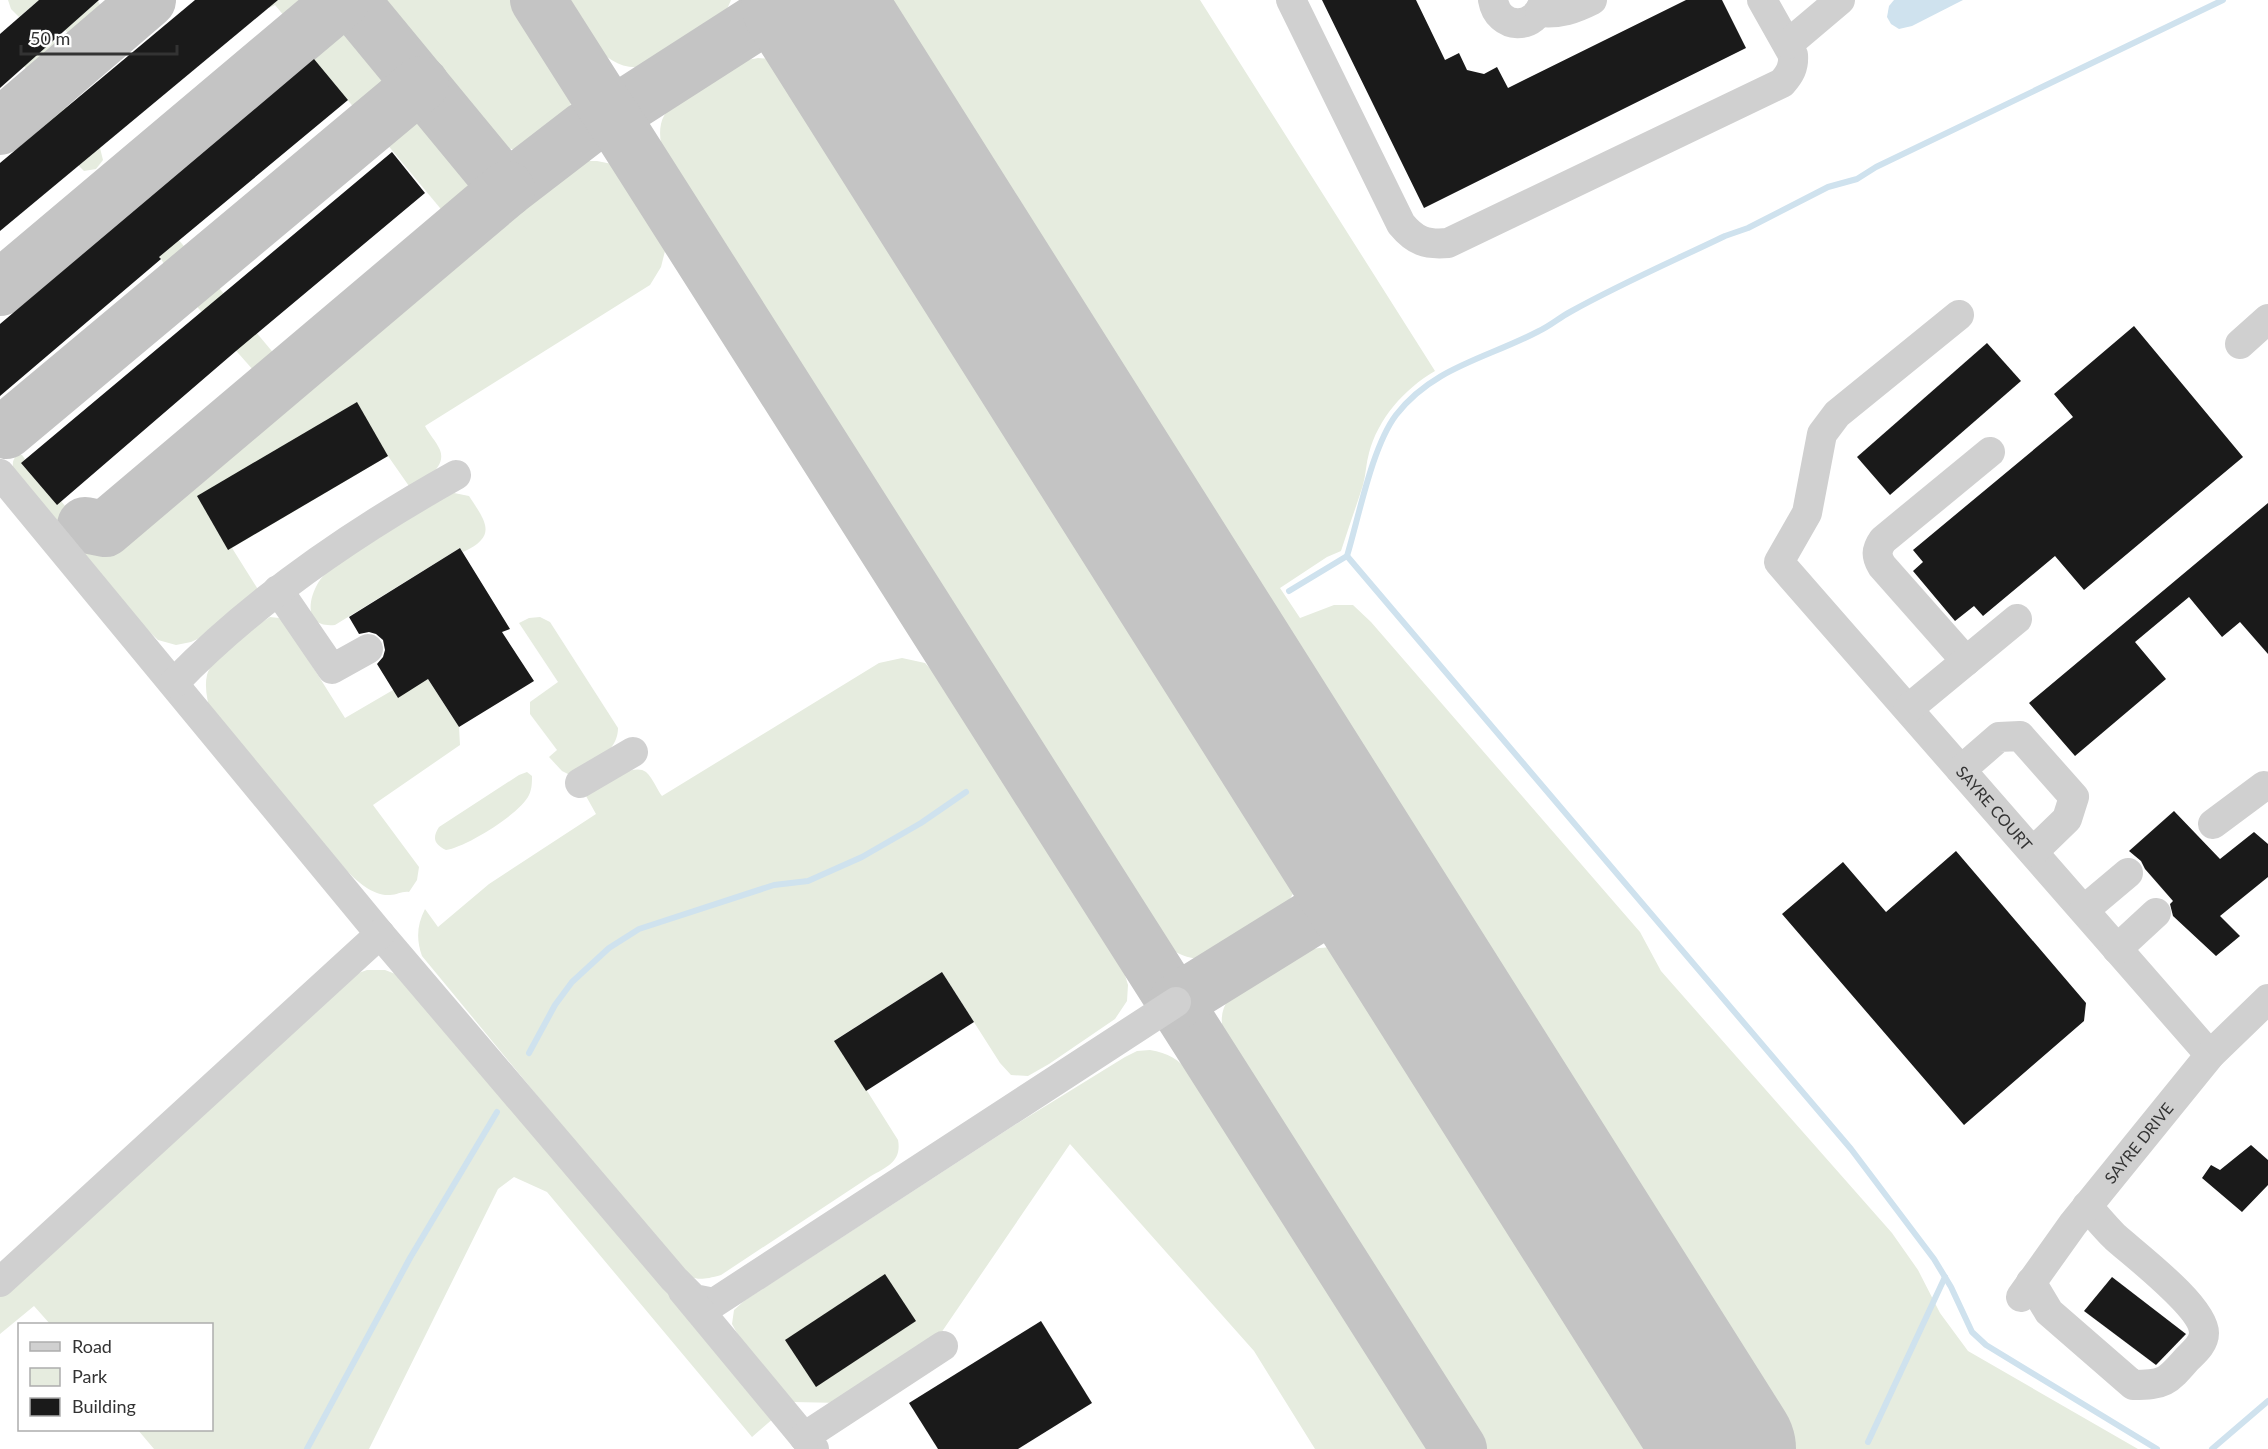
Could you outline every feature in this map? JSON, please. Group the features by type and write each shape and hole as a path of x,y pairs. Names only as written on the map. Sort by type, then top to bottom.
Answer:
{"street":[{"path":"1291,0 1401,224 1412,237 1422,243 1435,244 1448,243 1782,83 1789,75 1794,63 1793,55 1762,0"},
{"path":"1493,0 1494,7 1499,14 1519,24 1527,23 1542,6 1552,14 1568,11 1592,0"},
{"path":"1788,44 1840,0"},
{"name":"SAYRE COURT","path":"1959,315 1837,414 1822,434 1807,513 1779,562 2210,1055"},
{"path":"2240,344 2268,319"},
{"path":"1966,661 1882,566 1877,557 1877,548 1883,540 1990,452"},
{"path":"0,474 381,934 674,1279 809,1443 943,1346"},
{"path":"174,683 203,653 278,590 376,523 456,475"},
{"path":"278,590 332,669 368,649"},
{"path":"1908,710 2017,619"},
{"path":"1960,770 1999,737 2020,736 2074,797 2067,819 2033,852"},
{"path":"580,783 633,752"},
{"path":"2213,824 2264,786 2268,787"},
{"path":"2084,910 2128,873"},
{"path":"2117,949 2156,913"},
{"path":"0,1282 381,934"},
{"name":"SAYRE DRIVE","path":"2087,1206 2112,1234 2176,1291 2197,1314 2204,1332 2202,1342 2168,1380 2152,1385 2133,1385 2026,1289 2087,1206 2210,1055 2268,999"},
{"path":"674,1279 694,1299 714,1303 1176,1002"}],"green space":[{"path":"8,0 39,0 19,17 11,9"},
{"path":"262,0 313,0 308,9 290,23 275,5 269,8"},
{"path":"373,0 517,0 568,81 571,100 567,118 554,135 536,146 515,149 495,144 481,132"},
{"path":"561,0 731,0 718,22 699,38 656,63 632,67 619,64 596,47"},
{"path":"848,0 1200,0 1435,371 1403,396 1379,428 1373,440 1363,485 1341,551 1327,557 1280,588 1300,618 1334,605 1353,605 1371,622 1640,932 1661,971 1892,1233 1918,1270 1940,1313 1968,1351 2138,1449 1768,1449"},
{"path":"98,1 106,15 105,22 97,33 78,38 65,30"},
{"path":"351,29 383,70 380,89 356,110 305,50 324,32"},
{"path":"53,41 59,48 60,55 53,68 39,74 31,72 24,66"},
{"path":"758,58 785,62 810,74 1286,822 1298,850 1301,865 1299,880 1294,892 1278,913 1258,930 1213,956 1202,959 1192,958 1176,953 1168,947 1014,711 950,619 671,183 663,154 660,131 661,124 671,106 679,97 711,74 733,63"},
{"path":"66,107 100,148 103,160 96,169 84,171 41,120 46,113"},
{"path":"419,117 425,120 475,182 475,200 450,220 386,143 399,126"},
{"path":"580,161 612,164 623,172 664,234 666,247 661,267 650,285 425,426 440,450 440,462 433,473 411,489 388,456 232,548 259,591 202,637 176,645 158,640 137,620 76,544 87,532 107,554 567,169"},
{"path":"136,197 145,200 188,251 190,260 188,268 171,271 166,267 126,217 122,211 124,203"},
{"path":"214,282 281,362 262,380 192,301 194,294 207,283"},
{"path":"17,455 22,455 25,459 22,463 61,501 77,521 70,526 58,524 14,472 13,463"},
{"path":"454,493 469,496 480,513 486,528 481,540 463,552 460,548 335,625 325,625 314,618 311,605 314,590 327,572 440,499"},
{"path":"270,617 279,618 287,626 345,718 393,690 428,679 459,727 460,745 373,805 419,867 417,880 409,892 384,895 366,888 356,880 210,713 206,685 211,667 234,643"},
{"path":"540,617 550,622 618,728 617,737 608,751 594,763 570,775 562,771 549,757 557,750 530,714 530,702 558,682 519,623 529,618"},
{"path":"902,658 925,663 937,676 1122,965 1128,985 1127,1001 1115,1019 1028,1076 1011,1075 1000,1063 942,972 835,1040 898,1140 898,1153 888,1166 721,1275 704,1279 693,1278 672,1259 422,956 418,938 420,921 425,909 438,927 489,884 596,814 586,796 615,777 632,770 646,772 662,796 879,663"},
{"path":"527,772 532,776 529,795 524,803 504,820 455,848 446,850 437,843 435,834 439,827"},
{"path":"1332,947 1364,960 1389,984 1684,1449 1487,1449 1223,1031 1224,1009 1233,993 1293,955 1308,950"},
{"path":"367,970 385,970 398,975 775,1417 752,1437 547,1192 514,1177 498,1189 369,1449 154,1449 139,1431 213,1431 213,1323 49,1323 34,1306 0,1334 0,1296 353,975"},
{"path":"1150,1050 1173,1058 1190,1074 1427,1449 1315,1449 1254,1351 1070,1144 941,1333 842,1403 792,1402 742,1342 732,1324 734,1310 744,1301 1013,1126 1125,1057 1137,1051"}],"water":[{"path":"1894,0 1963,0 1912,26 1899,29 1891,24 1887,17 1889,6"}],"building":[{"path":"39,0 99,0 0,88 0,34"},
{"path":"195,0 278,0 0,231 0,163"},
{"path":"1322,0 1416,0 1445,60 1459,53 1467,70 1484,74 1497,67 1508,88 1686,0 1722,0 1746,48 1424,208"},
{"path":"314,59 348,100 159,257 161,259 0,396 0,324"},
{"path":"392,152 425,193 57,505 21,463"},
{"path":"2134,326 2243,457 2084,590 2055,556 1983,616 1974,606 1955,621 1913,571 1923,562 1913,550 2073,417 2054,394"},
{"path":"1987,343 2021,381 1890,495 1857,457"},
{"path":"357,402 388,456 228,550 197,496"},
{"path":"2268,503 2268,654 2240,622 2222,637 2189,597 2135,642 2166,679 2075,756 2029,703"},
{"path":"460,548 510,629 502,632 534,681 459,727 428,679 398,698 377,664 385,650 383,640 369,632 359,634 349,617"},
{"path":"2174,811 2220,859 2254,832 2268,844 2268,877 2220,916 2240,936 2216,956 2173,916 2170,904 2173,901 2145,869 2141,861 2129,851"},
{"path":"1956,851 2086,1003 2084,1021 1964,1125 1782,914 1843,862 1886,912"},
{"path":"942,972 974,1022 866,1091 834,1041"},
{"path":"2251,1145 2268,1160 2268,1185 2242,1212 2202,1178 2211,1165 2220,1170"},
{"path":"885,1274 916,1321 816,1387 785,1340"},
{"path":"2112,1277 2186,1334 2156,1365 2084,1311"},
{"path":"1041,1321 1092,1403 1018,1449 938,1449 909,1403"}],"waterway":[{"path":"1289,591 1347,556 1367,482 1387,429 1411,399 1444,374 1543,329 1566,314 1647,273 1725,236 1748,228 1828,187 1857,179 1876,167 2223,0"},
{"path":"1347,556 1851,1149 1934,1259 1951,1287 1972,1332 1986,1345 2157,1449"},
{"path":"529,1053 555,1005 572,982 609,948 639,929 774,885 808,881 862,857 921,823 966,792"},
{"path":"307,1449 410,1258 497,1112"},
{"path":"1868,1442 1945,1277"},
{"path":"2212,1449 2268,1401"}],"taxiway":[{"path":"0,127 148,0"},
{"path":"0,288 342,0"},
{"path":"351,0 507,189 585,129 612,115 791,0"},
{"path":"538,0 1459,1449"},
{"path":"6,431 421,84"},
{"path":"85,525 105,529 507,189"},
{"path":"1176,1002 1368,883"}],"runway":[{"path":"811,0 1726,1449"}]}
